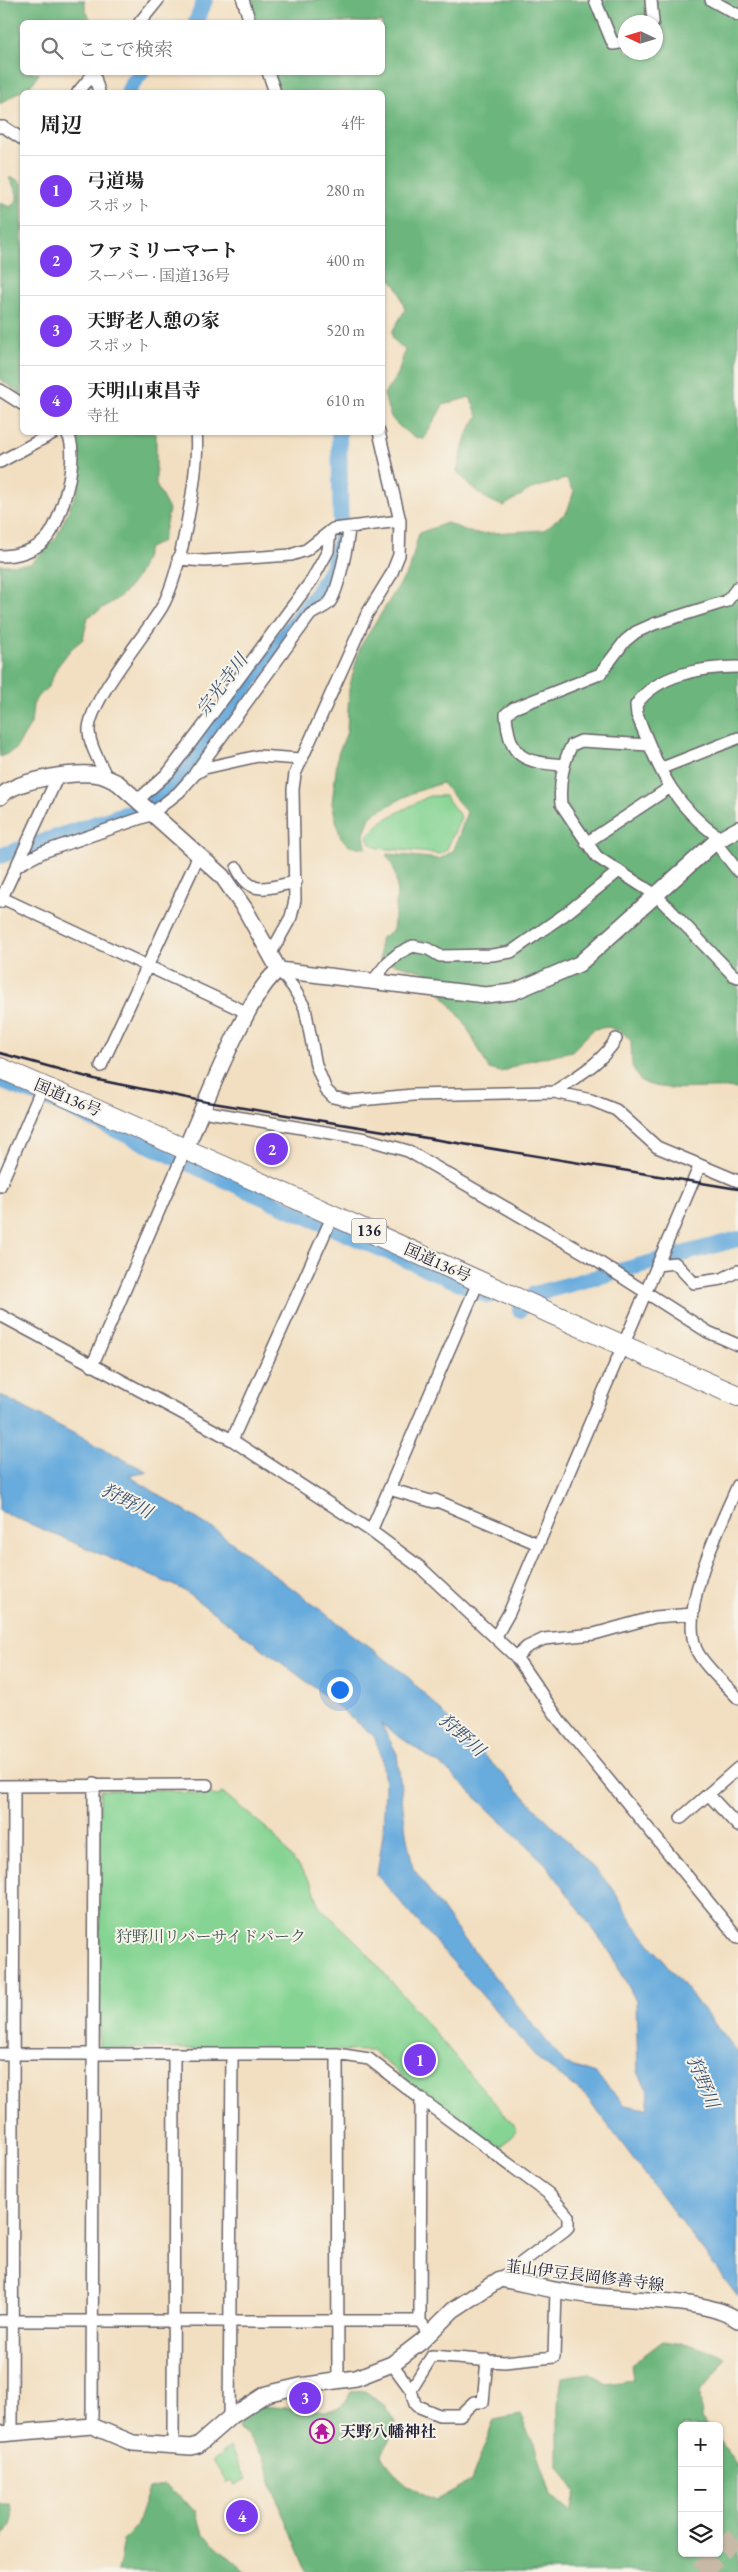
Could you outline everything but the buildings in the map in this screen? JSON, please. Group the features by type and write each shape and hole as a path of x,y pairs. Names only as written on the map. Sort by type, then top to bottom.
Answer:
{"highway":[{"name":"国道136号","path":"0,1068 43,1086 182,1156 333,1215 622,1346 738,1396"}],"street":[{"path":"142,20 158,0"},
{"path":"243,0 249,20"},
{"path":"595,0 613,44 618,43"},
{"path":"651,0 653,15"},
{"path":"711,0 738,15"},
{"path":"80,90 93,75"},
{"path":"95,75 99,90"},
{"path":"269,75 274,90"},
{"path":"0,127 4,126 20,138"},
{"path":"2,394 20,403"},
{"path":"0,462 50,435"},
{"path":"0,556 8,556 34,548 48,537 69,482 73,463 72,444 68,435"},
{"path":"107,778 90,739 89,728 112,681 163,605 178,558 190,503 197,445 196,435"},
{"path":"270,953 291,916 296,882 292,789 300,759 367,614 391,575 399,555 400,521 380,435"},
{"path":"178,558 205,561 291,555 306,550 331,530 400,521"},
{"path":"20,862 179,792 195,774 310,615 332,600 338,588 338,579 348,544 348,528"},
{"path":"145,806 312,580 328,551 331,530"},
{"path":"564,765 532,763 521,758 515,749 507,724 506,714 514,708 600,674 625,642 636,632 654,624 727,600 738,587"},
{"path":"738,666 696,671 665,682 652,688 636,705 637,715 649,745 662,768 669,788 696,821 718,840 738,871"},
{"path":"662,768 738,738"},
{"path":"649,745 581,741 572,745 564,765 560,795 561,804 597,857 656,894 733,975 738,977"},
{"path":"195,774 205,768 258,756 300,759"},
{"path":"0,798 18,785 57,778 99,775 107,778 145,806 222,876 234,892 279,970 293,987 305,1008 316,1065 326,1090 332,1097 350,1101 413,1095 554,1092 592,1100 616,1110 657,1147 738,1180"},
{"path":"57,778 1,900 248,1013"},
{"path":"586,843 669,788"},
{"path":"279,970 485,995 513,992 579,964 718,840 738,830"},
{"path":"100,1066 199,855"},
{"path":"237,868 246,883 252,887 260,888 296,882"},
{"path":"372,982 388,962 399,953 413,946 428,949 440,956 492,956 511,952 568,912 619,871"},
{"path":"92,1366 202,1110 248,1013 266,982 279,970"},
{"path":"554,1092 607,1054 616,1039"},
{"path":"0,1186 43,1086"},
{"path":"202,1110 366,1139 408,1151 586,1254 708,1332 738,1345"},
{"path":"496,1636 509,1613 700,1165"},
{"path":"232,1440 333,1215"},
{"path":"657,1266 675,1263 694,1283 722,1279 738,1271"},
{"path":"371,1531 479,1280"},
{"path":"0,1315 232,1440 371,1531 421,1568 496,1636 516,1657 560,1721 738,1938"},
{"path":"738,1484 703,1566 693,1614 693,1640 696,1650 738,1697"},
{"path":"389,1489 434,1502 435,1500 538,1544"},
{"path":"516,1657 528,1646 544,1639 594,1634 655,1617 693,1614"},
{"path":"681,1818 738,1768"},
{"path":"92,2426 94,1784"},
{"path":"0,1786 94,1784 207,1785"},
{"path":"6,2433 13,2321 14,1786"},
{"path":"708,1794 738,1826"},
{"path":"0,2054 232,2056 337,2054 369,2059 549,2194 568,2216 568,2227 500,2279"},
{"path":"337,2054 338,2382"},
{"path":"173,2447 174,2055"},
{"path":"229,2418 232,2056"},
{"path":"0,2321 338,2321 424,2327 421,2099"},
{"name":"韮山伊豆長岡修善寺線","path":"6,2433 92,2426 133,2443 173,2447 198,2445 229,2418 266,2394 300,2386 338,2382 374,2372 392,2364 424,2327 500,2279 610,2298 708,2306 728,2313 738,2320"},
{"path":"411,2390 432,2356 521,2361 554,2357 556,2290"},
{"path":"392,2364 411,2390 414,2404 439,2415 460,2415 474,2402 483,2402 486,2360"}],"green space":[{"path":"0,0 84,0 86,11 91,20 20,20 20,75 38,75 33,83 0,104"},
{"path":"248,0 738,0 738,1089 665,1088 641,1082 632,1066 631,1041 622,1032 608,1027 594,1029 572,1051 527,1061 501,1072 489,1069 464,1022 425,972 380,960 380,939 393,930 397,892 395,873 387,856 388,854 440,859 454,850 467,812 442,783 412,793 371,815 364,833 366,848 349,846 340,836 332,803 338,754 347,732 349,689 360,647 410,568 419,533 447,523 475,534 544,530 567,512 574,491 566,479 531,489 504,506 490,501 472,487 457,471 466,436 478,416 470,397 443,405 424,439 415,437 406,431 391,417 385,393 398,374 405,350 393,339 392,332 405,310 399,290 385,272 385,90 278,90 273,75 385,75 385,20 255,20"},
{"path":"9,178 14,178 20,182 20,394 0,379 0,203 10,207 17,201 17,193"},
{"path":"74,435 156,435 156,485 169,510 162,541 148,549 138,574 127,590 88,617 83,639 71,649 57,667 48,687 37,697 33,705 31,724 15,750 0,757 0,565 30,564 56,538 79,487"},
{"path":"429,796 445,796 461,817 447,849 441,854 378,848 370,843 367,836 382,821"},
{"name":"狩野川リバーサイドパーク","path":"100,1790 160,1790 219,1796 222,1792 272,1833 312,1884 320,1907 361,1946 517,2129 496,2153 372,2051 99,2048"},
{"path":"663,2341 695,2346 726,2357 719,2370 700,2392 702,2419 705,2422 678,2422 678,2557 723,2557 723,2445 738,2466 738,2572 306,2572 278,2503 264,2458 247,2436 239,2430 238,2425 259,2406 328,2411 343,2406 351,2392 365,2391 384,2405 395,2422 390,2440 381,2456 405,2485 436,2500 471,2481 494,2420 520,2415 535,2447 550,2495 571,2511 576,2492 558,2465 558,2405 562,2377 589,2373 607,2384 633,2380 631,2365"},
{"path":"230,2447 246,2480 235,2486 231,2481 227,2483 213,2461"},
{"path":"164,2485 196,2510 203,2534 246,2572 117,2572 123,2540 136,2527 149,2489"},
{"path":"0,2504 10,2504 12,2520 0,2543"}],"water":[{"name":"狩野川","path":"0,1395 148,1472 129,1476 218,1532 406,1675 611,1886 633,1923 738,2053 738,2297 586,2096 537,2058 377,1875 383,1834 385,1787 382,1757 374,1736 306,1681 182,1589 0,1511","holes":["381,1724 446,1769 546,1864 612,1955 636,2001 638,2072 649,2093 647,2109 625,2105 596,2074 565,2064 456,1929 413,1868 406,1833 397,1754"]}],"waterway":[{"name":"宗光寺川","path":"197,20 205,0"},
{"name":"宗光寺川","path":"129,90 140,75"},
{"name":"宗光寺川","path":"0,856 141,808 172,784 317,593 332,567 341,538 339,435"},
{"path":"0,1081 46,1098 257,1195 489,1296"},
{"path":"520,1310 534,1294 738,1239"}],"tunnel":[{"path":"700,2572 738,2535"}],"railway":[{"path":"0,1053 98,1080 207,1102 738,1189"}],"place":[{"name":"ファミリーマート","path":"272,1149"},
{"name":"弓道場","path":"420,2060"},
{"name":"天野老人憩の家","path":"305,2398"},
{"name":"天野八幡神社","path":"322,2431"},
{"name":"天明山東昌寺","path":"242,2516"}]}
